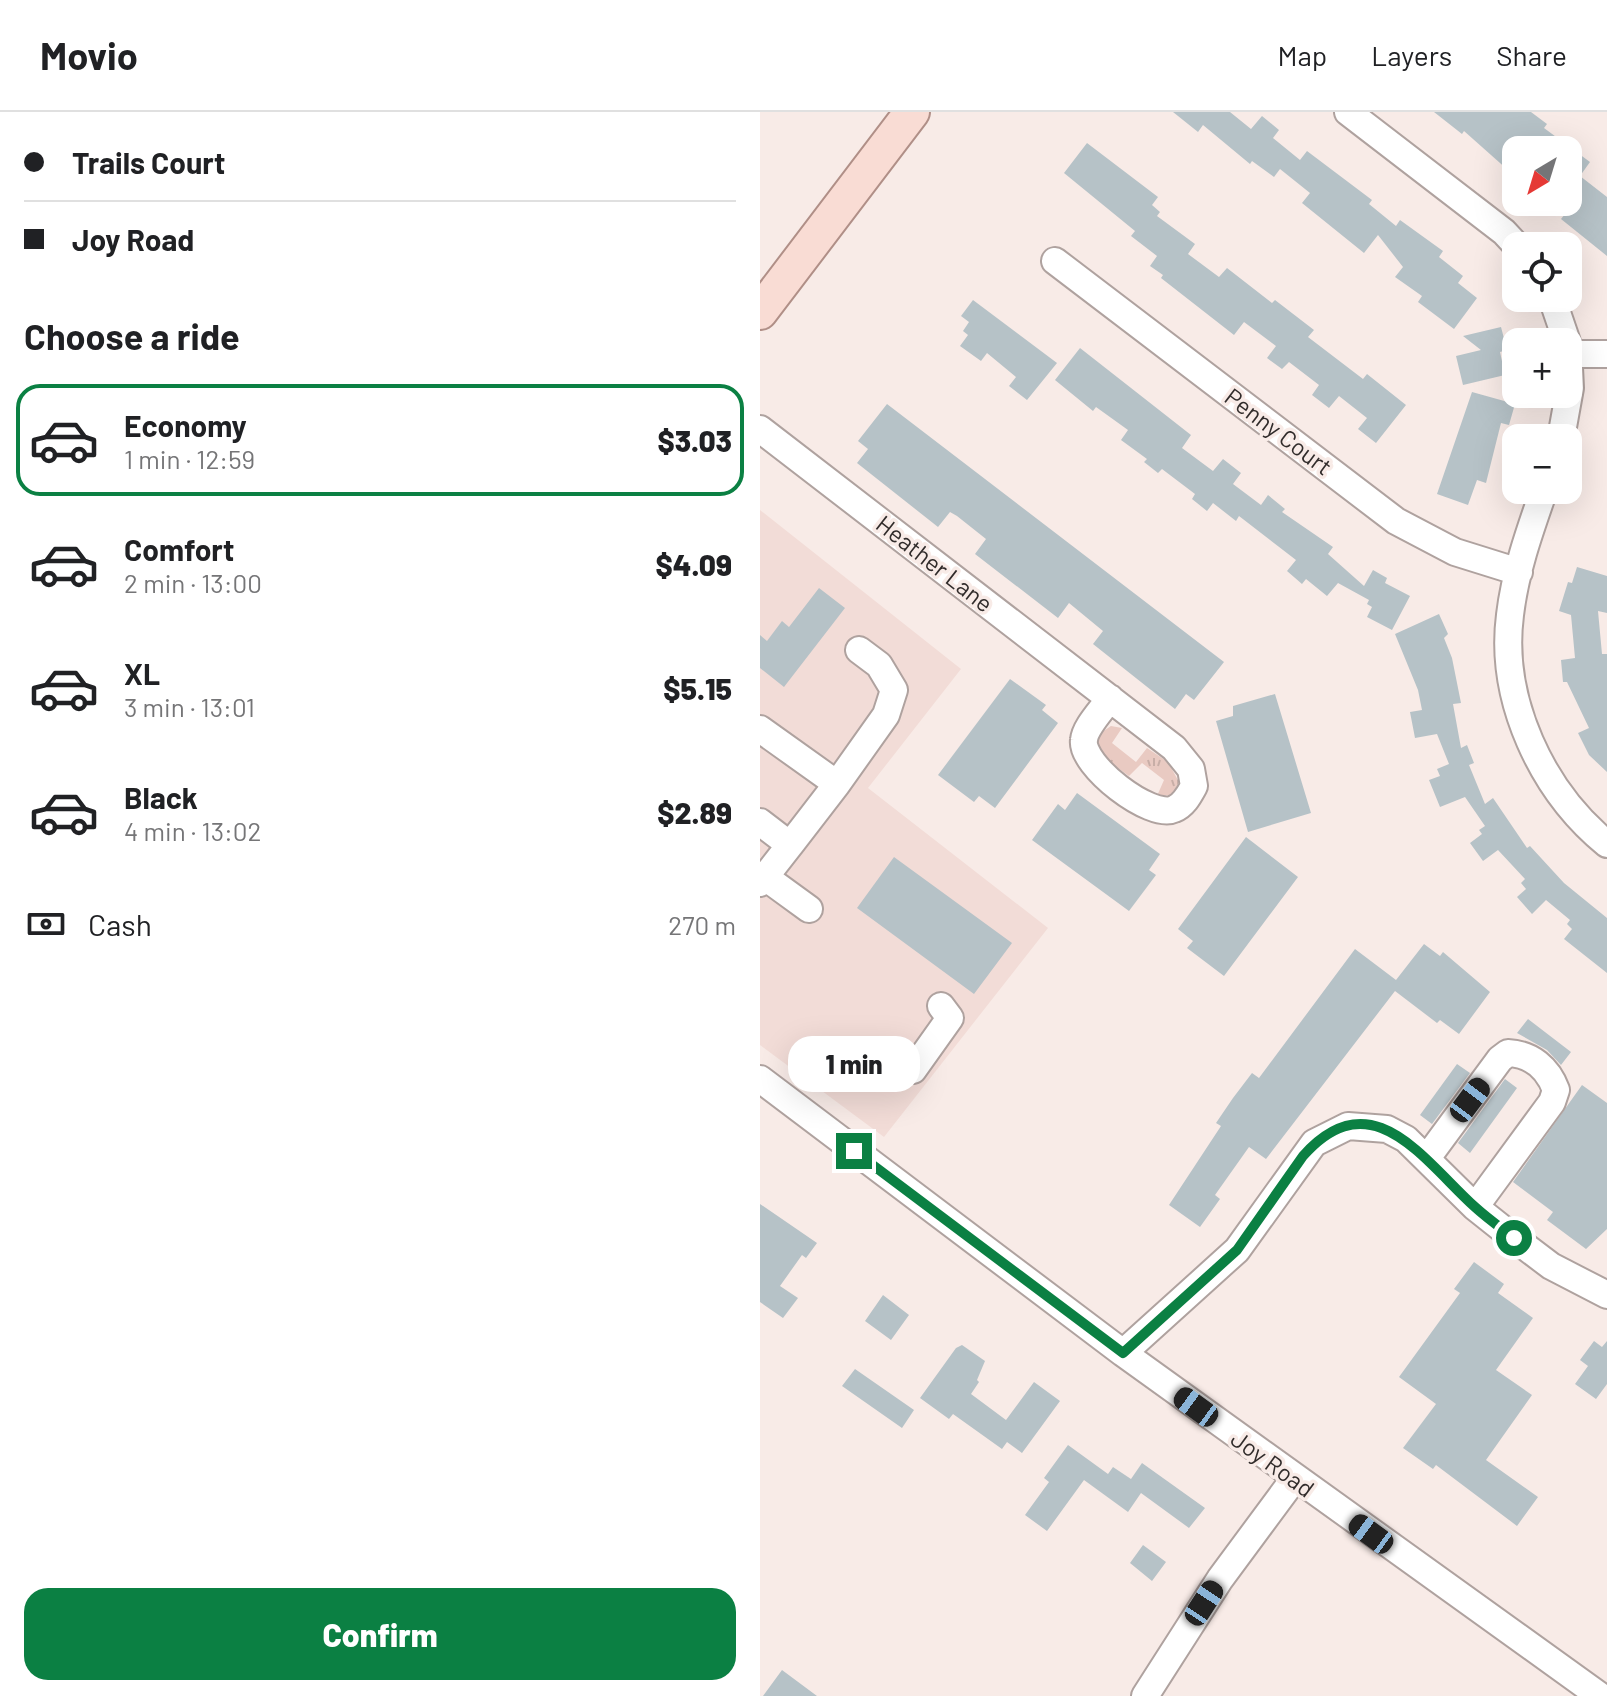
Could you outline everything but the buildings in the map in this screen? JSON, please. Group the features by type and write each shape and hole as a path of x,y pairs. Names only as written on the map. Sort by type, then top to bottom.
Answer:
{"main road":[{"path":"760,312 912,112"}],"street":[{"path":"1348,112 1504,232"},
{"name":"Penny Court","path":"1055,261 1396,521 1455,552 1519,572"},
{"path":"1582,350 1607,354"},
{"name":"Heather Lane","path":"760,429 1110,698 1174,748 1191,769 1194,786 1186,800 1174,810 1157,812 1145,806 1095,768 1084,754 1084,737 1110,698"},
{"path":"1540,504 1519,572 1510,616 1510,662 1525,729 1554,787 1574,813 1607,844"},
{"path":"809,909 762,880 886,715 894,690 879,665 859,650"},
{"path":"760,729 837,784"},
{"path":"760,822 790,845"},
{"path":"913,1070 950,1018 941,1006"},
{"path":"1427,1158 1508,1053 1520,1054 1540,1065 1556,1090 1552,1102 1475,1207"},
{"name":"Joy Road","path":"760,1079 1294,1479 1600,1696"},
{"path":"1123,1353 1237,1250 1303,1156 1324,1135 1348,1126 1387,1129 1406,1139 1475,1207 1551,1266 1607,1295"},
{"path":"1145,1696 1220,1579 1294,1479"}],"shaded area":[{"path":"760,510 961,669 868,788 1048,928 884,1137 760,1045"}],"green space":[{"path":"1111,726 1122,728 1112,743 1136,762 1147,748 1168,762 1179,782 1172,795 1157,796 1164,780 1142,763 1129,776 1101,756 1097,741 1102,732"}],"route":[{"path":"854,1151 1123,1353 1178,1300 1213,1274 1237,1250 1303,1156 1314,1143 1336,1129 1366,1125 1387,1129 1406,1139 1475,1207 1514,1238"}]}
